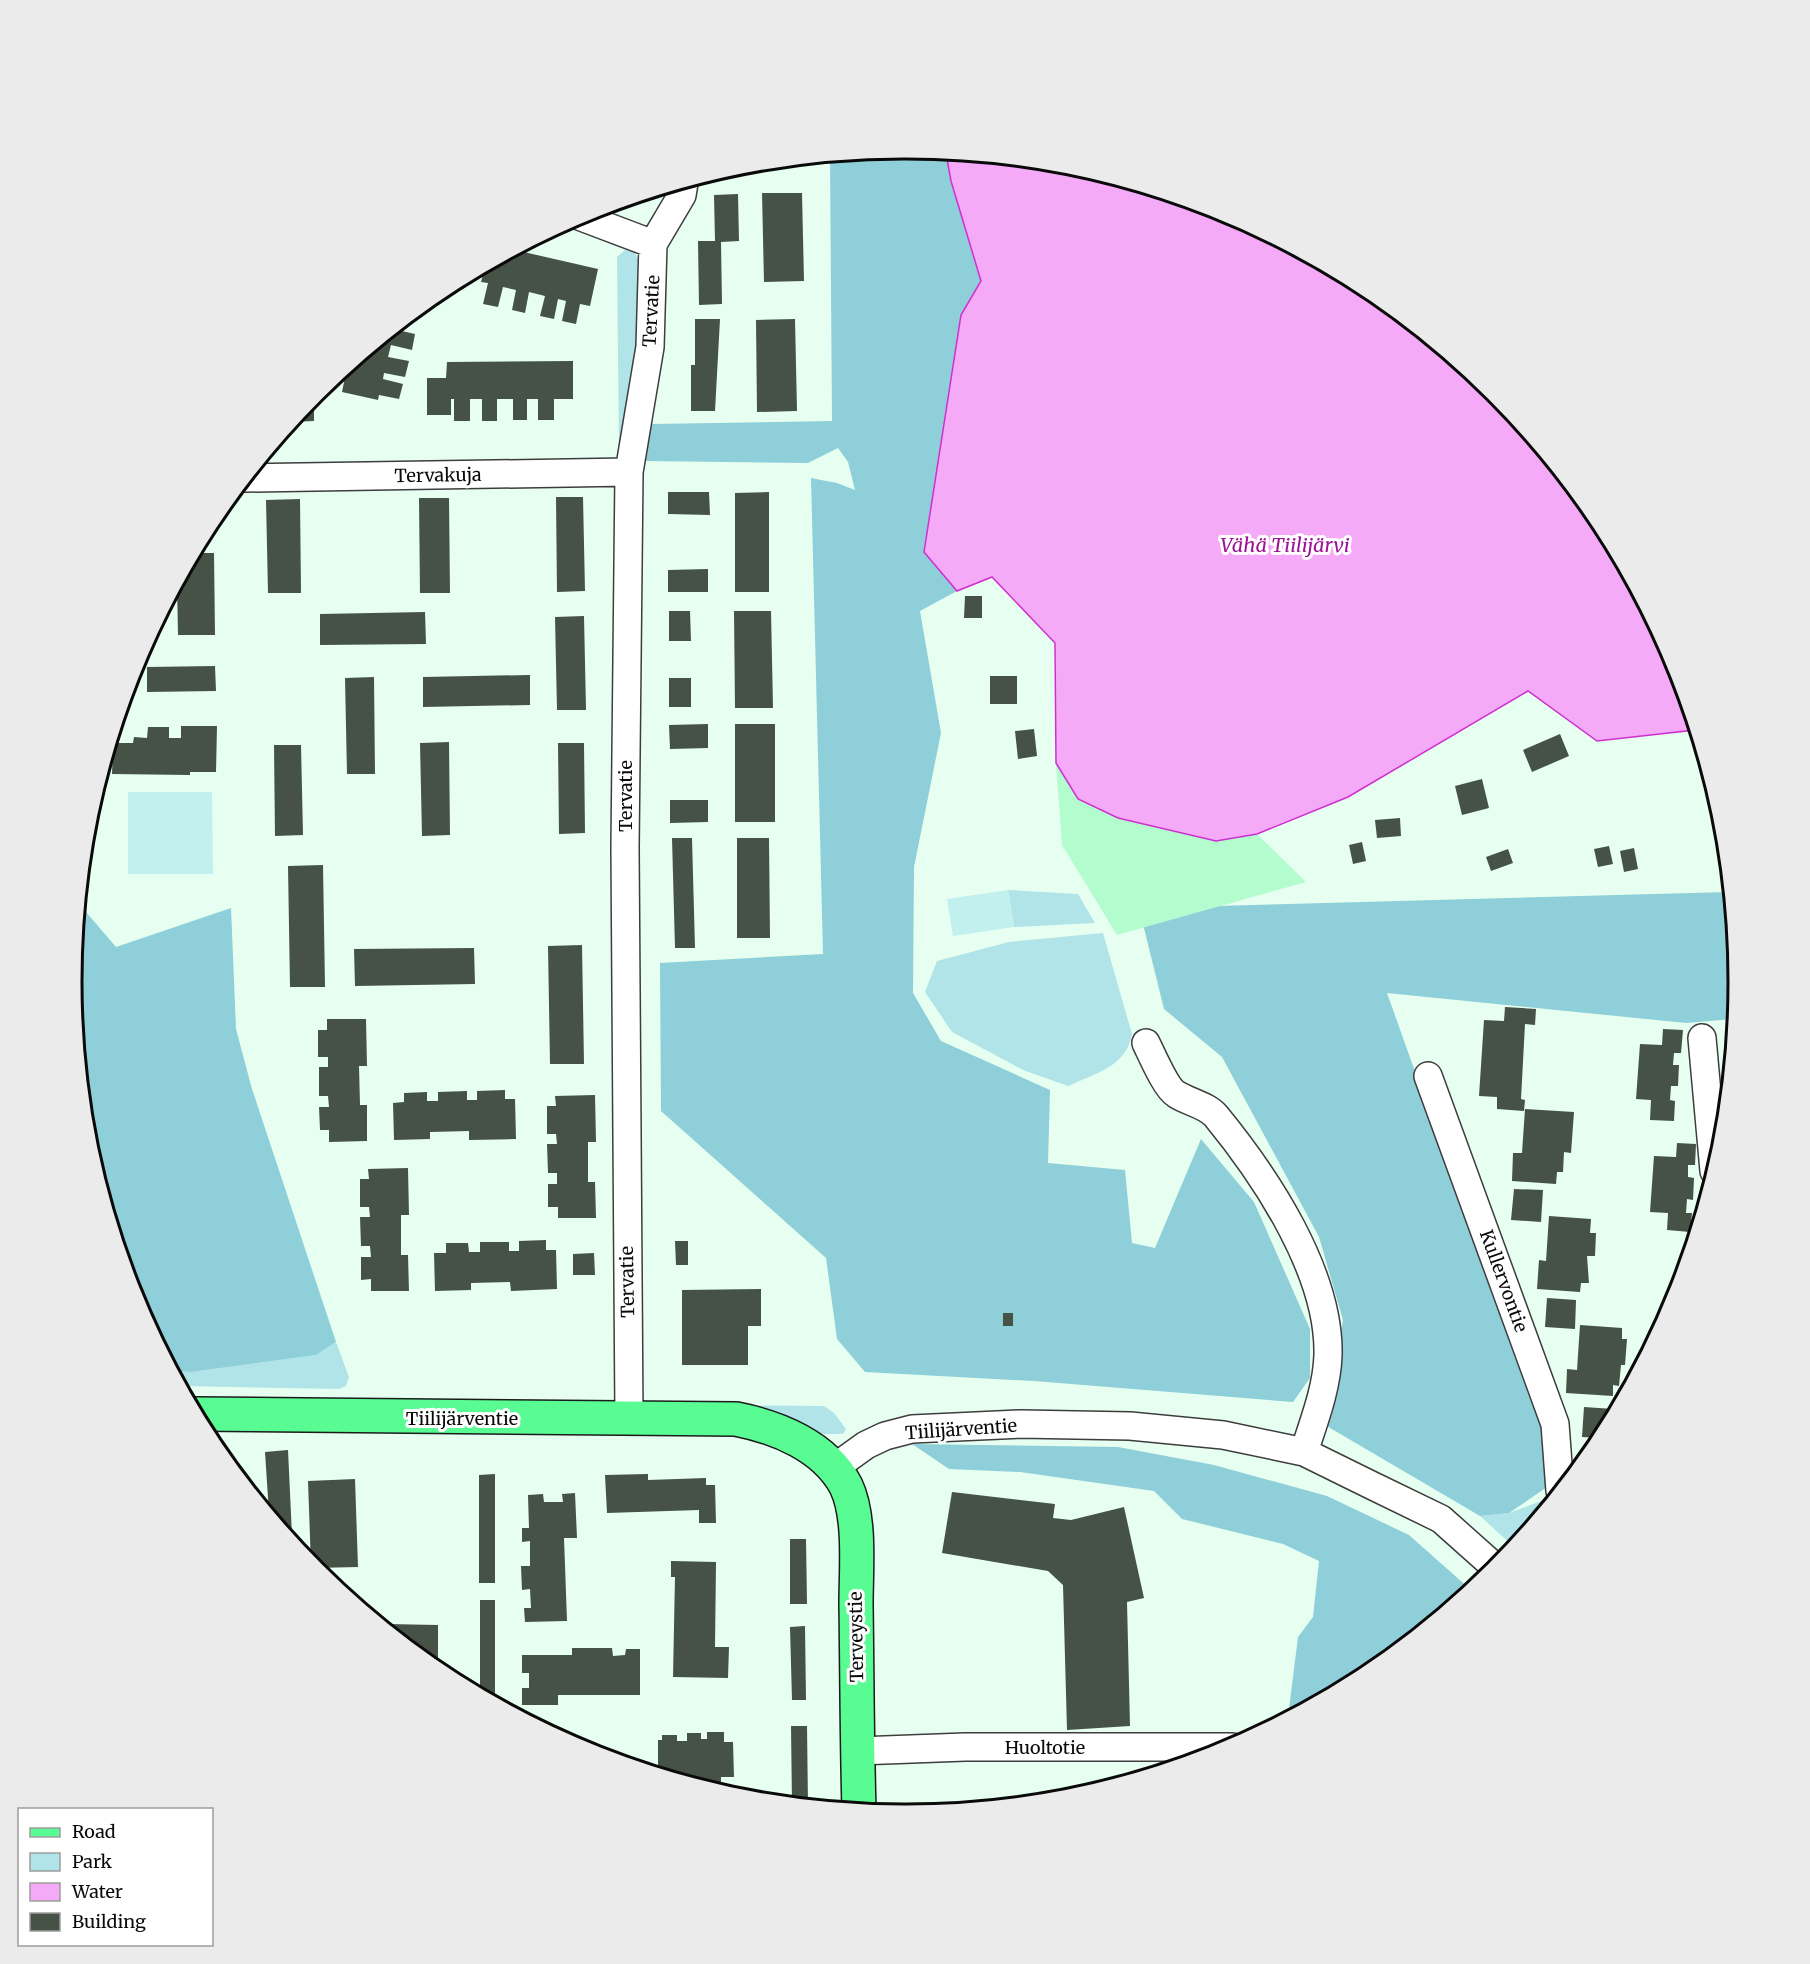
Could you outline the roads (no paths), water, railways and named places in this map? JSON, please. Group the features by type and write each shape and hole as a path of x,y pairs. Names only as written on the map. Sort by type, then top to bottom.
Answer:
{"main road":[{"name":"Tiilijärventie","path":"206,1414 736,1419 756,1423 798,1439 834,1468"},
{"name":"Terveystie","path":"834,1468 852,1503 855,1549 859,1803"}],"street":[{"name":"Tervatie","path":"629,1419 625,848 629,472 650,347 653,244 683,191"},
{"path":"592,221 653,244"},
{"name":"Tervakuja","path":"255,478 629,472"},
{"path":"1702,1038 1712,1144"},
{"path":"1146,1043 1173,1093 1213,1113 1243,1151 1280,1210 1312,1272 1324,1309 1328,1355 1324,1384 1304,1452"},
{"name":"Kullervontie","path":"1428,1076 1555,1424 1559,1481"},
{"name":"Tiilijärventie","path":"834,1468 866,1445 885,1436 912,1429 948,1426 1130,1426 1223,1435 1304,1452 1441,1519 1489,1562"},
{"name":"Huoltotie","path":"858,1751 965,1747 1207,1747"}],"water":[{"name":"Vähä Tiilijärvi","path":"947,161 1065,175 1169,203 1269,244 1362,298 1406,329 1487,400 1558,481 1589,525 1643,618 1665,667 1688,731 1597,741 1528,691 1348,797 1257,834 1216,841 1118,818 1078,799 1056,763 1055,643 992,577 957,591 924,552 961,315 981,281 951,181"}]}
